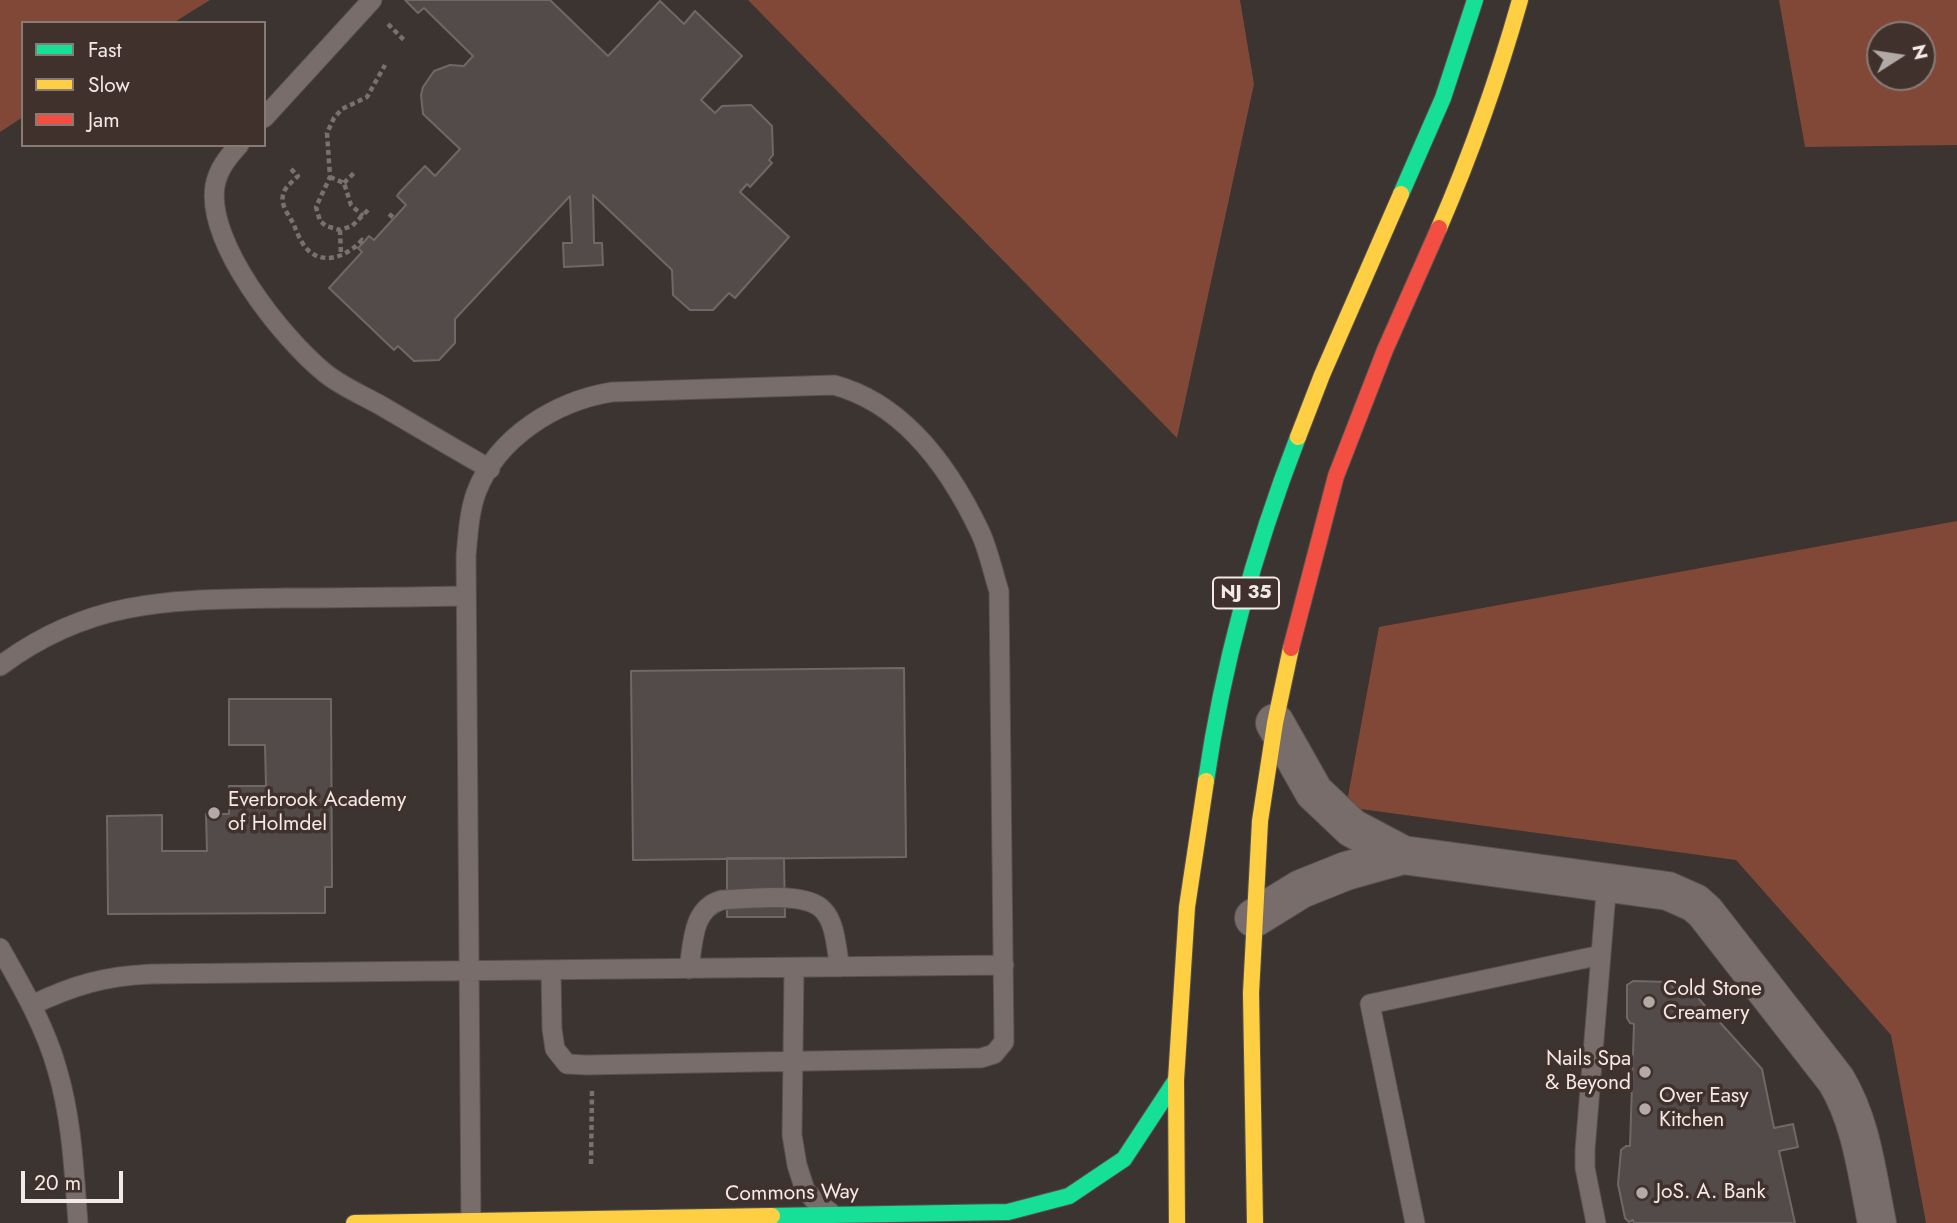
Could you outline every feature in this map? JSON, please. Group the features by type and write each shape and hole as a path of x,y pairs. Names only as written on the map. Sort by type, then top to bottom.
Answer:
{"main road":[{"name":"NJ 35","path":"1177,1223 1176,1080 1187,907 1214,725 1242,606 1278,489 1322,376 1443,98 1475,0"},
{"name":"NJ 35","path":"1255,1223 1251,993 1260,821 1275,723 1296,621 1336,475 1385,350 1460,182 1501,66 1520,0"},
{"name":"Commons Way","path":"354,1223 1008,1212 1069,1196 1124,1159 1176,1080"}],"street":[{"path":"1275,723 1314,792 1352,828 1403,855 1668,891 1688,900 1704,912 1846,1096 1857,1128 1877,1223"},
{"path":"1254,918 1301,889 1346,871 1403,855"}],"lane":[{"path":"266,116 372,0"},
{"path":"237,147 225,160 218,176 215,204 219,224 231,254 269,313 297,346 327,374 490,469"},
{"path":"471,1222 465,596 471,512 477,491 490,469 518,435 538,419 573,401 612,392 834,385 858,391 880,404 922,441 953,482 976,525 999,591 1004,1042 994,1054 981,1058 586,1065 567,1063 555,1049 551,971"},
{"path":"0,666 34,642 83,620 148,603 465,596"},
{"path":"1596,1223 1585,1168 1585,1150 1607,881"},
{"path":"689,969 699,918 714,902 802,898 815,903 824,911 832,925 840,967"},
{"path":"0,948 32,1005 57,1066 66,1107 78,1223"},
{"path":"1415,1223 1370,1004 1601,955"},
{"path":"32,1005 83,983 127,975 1003,965"},
{"path":"794,968 792,1136 805,1190 818,1204 834,1215"}],"path":[{"path":"388,24 404,40"},
{"path":"369,211 352,226 340,230 326,226 318,215 317,202 330,177 326,138 334,118 342,109 367,97 385,65"},
{"path":"291,169 298,176 285,188 283,203 304,245 316,256 323,257 341,256 353,251 362,240 364,242"},
{"path":"344,183 355,172"},
{"path":"330,177 344,183 351,205 363,216"},
{"path":"389,214 394,218"},
{"path":"340,230 341,256"},
{"path":"591,1164 592,1084"}],"shaded area":[{"path":"0,0 210,0 176,21 21,21 21,118 0,132"},
{"path":"748,0 1240,0 1254,84 1177,438"},
{"path":"1779,0 1957,0 1957,145 1805,147"},
{"path":"1957,521 1957,1223 1926,1223 1891,1035 1736,860 1346,807 1379,627"}],"building":[{"path":"405,0 550,0 608,56 660,1 684,24 695,11 742,56 701,100 715,113 722,106 751,105 772,126 773,155 769,160 772,163 750,187 747,184 740,192 789,237 735,298 729,293 713,310 690,310 673,295 672,270 593,195 594,243 602,243 603,265 564,267 563,243 572,243 570,196 455,319 455,343 439,360 414,361 398,346 394,350 329,288 362,252 358,248 369,236 374,240 406,205 397,196 399,193 425,166 435,176 460,149 423,114 421,95 434,71 450,65 464,66 473,56 424,8 418,13"},
{"path":"904,668 906,857 633,860 631,671"},
{"path":"229,699 331,699 332,887 325,887 325,913 108,914 107,816 162,815 162,851 207,851 206,814 229,814 229,786 266,786 265,745 229,745"},
{"path":"727,858 784,858 785,917 727,917"},
{"path":"1633,981 1669,982 1673,987 1689,988 1762,1069 1774,1128 1793,1124 1798,1147 1779,1151 1795,1223 1634,1223 1633,1220 1629,1222 1625,1218 1618,1184 1621,1150 1630,1146 1634,1024 1627,1018 1627,985"}],"traffic: fast":[{"path":"1401,194 1443,98 1475,0"},
{"path":"1206,781 1221,693 1242,606 1298,437"},
{"path":"772,1216 1008,1212 1069,1196 1124,1159 1176,1080"}],"traffic: slow":[{"path":"1439,228 1483,116 1520,0"},
{"path":"1298,437 1401,194"},
{"path":"1255,1223 1251,993 1260,821 1275,723 1291,648"},
{"path":"1177,1223 1176,1080 1187,907 1206,781"},
{"path":"354,1223 772,1216"}],"traffic: jam":[{"path":"1291,648 1336,476 1385,350 1439,228"}],"place":[{"name":"Everbrook Academy of Holmdel","path":"214,813"},
{"name":"Cold Stone Creamery","path":"1649,1002"},
{"name":"Nails Spa & Beyond","path":"1645,1072"},
{"name":"Over Easy Kitchen","path":"1645,1109"},
{"name":"JoS. A. Bank","path":"1642,1193"}]}
